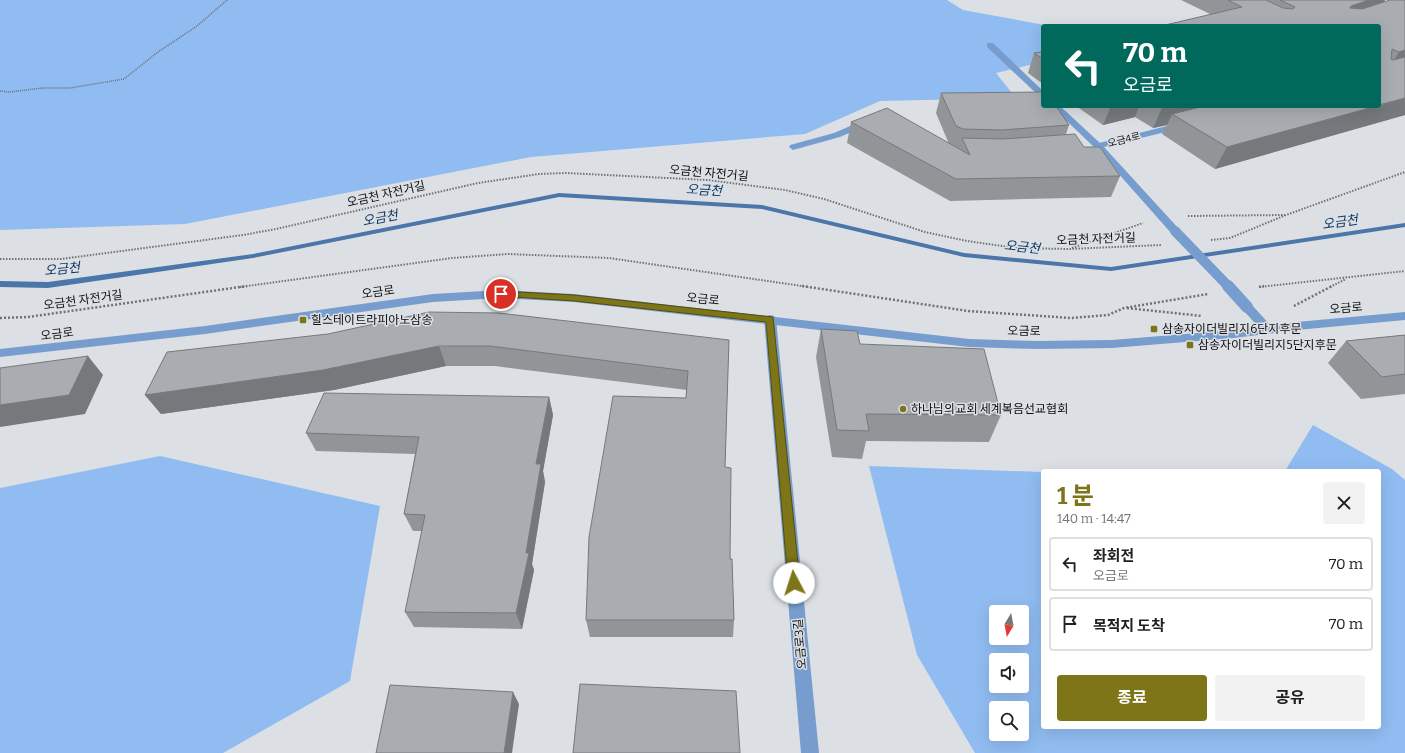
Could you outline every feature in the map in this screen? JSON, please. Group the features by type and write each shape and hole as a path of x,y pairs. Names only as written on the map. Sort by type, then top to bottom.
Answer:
{"street":[{"path":"990,45 1041,93"},
{"path":"1054,108 1098,146"},
{"path":"793,146 837,135 872,119"},
{"name":"오금4로","path":"1186,124 1098,146 1268,330"},
{"path":"1087,148 1098,146"},
{"name":"오금로","path":"0,353 204,330 433,298 501,294 574,298 770,319 969,343 1037,345 1112,344 1234,334 1297,326 1405,316"},
{"name":"오금로3길","path":"770,319 810,753"}],"path":[{"path":"0,91 9,92 43,88 70,88 124,79 158,52 197,26 227,0"},
{"name":"오금천 자전거길","path":"0,259 61,258 276,229 478,183 539,174 566,172 708,180 785,190 824,199 925,232 968,241 1016,248 1069,249 1168,244"},
{"path":"1207,240 1230,238 1286,215 1405,172"},
{"path":"1188,216 1286,215"},
{"path":"1069,249 1145,222"},
{"name":"오금천 자전거길","path":"0,318 28,318 452,258 508,254 609,258 968,311 1011,315 1071,318 1108,315 1124,308 1214,293"},
{"path":"1252,288 1405,271"},
{"path":"1292,307 1347,278"},
{"path":"1124,308 1205,316"}],"shaded area":[{"path":"0,0 947,0 963,10 1041,24 1041,62 996,73 1016,98 880,101 805,134 531,157 185,224 0,230"},
{"path":"1313,425 1392,469 1405,480 1405,753 975,753 917,655 869,466 1041,472 1041,729 1381,729 1381,469 1286,469"},
{"path":"160,456 380,506 350,681 223,753 0,753 0,488"}],"building":[{"path":"1228,0 1266,0 1283,8 1293,9 1295,7 1280,0 1369,0 1351,6 1350,8 1362,9 1390,0 1405,0 1405,50 1399,52 1392,49 1391,59 1393,60 1405,57 1405,98 1381,104 1381,24 1170,24 1242,7"},
{"path":"1041,52 1041,58 1034,53"},
{"path":"1041,92 1041,108 1057,108 1069,125 1002,130 963,129 956,126 941,93"},
{"path":"887,108 970,155 962,138 1003,139 1075,134 1084,147 1100,147 1120,176 956,179 851,122"},
{"path":"1196,108 1370,108 1227,147 1172,114"},
{"path":"429,312 499,313 729,340 725,467 731,468 730,559 732,559 734,620 586,620 589,537 613,396 686,398 688,371 490,346 439,346 323,370 145,395 167,352 328,334"},
{"path":"821,329 857,331 860,344 984,349 1001,415 866,414 869,431 837,430"},
{"path":"1405,335 1405,374 1382,377 1346,341"},
{"path":"88,356 69,395 0,405 0,368"},
{"path":"324,393 549,397 536,464 541,464 526,553 529,553 516,613 405,612 425,515 404,514 419,437 306,433"},
{"path":"580,684 736,691 740,753 573,753"},
{"path":"390,685 513,692 504,753 376,753"}],"waterway":[{"name":"오금천","path":"0,284 48,285 253,256 559,195 762,207 964,255 1111,269 1405,225"}],"place":[{"name":"힐스테이트라피아노삼송","path":"303,320"},
{"name":"삼송자이더빌리지6단지후문","path":"1154,329"},
{"name":"삼송자이더빌리지5단지후문","path":"1190,345"},
{"name":"하나님의교회 세계복음선교협회","path":"903,409"}],"route":[{"path":"501,294 574,298 770,319 770,335 794,583"}]}
